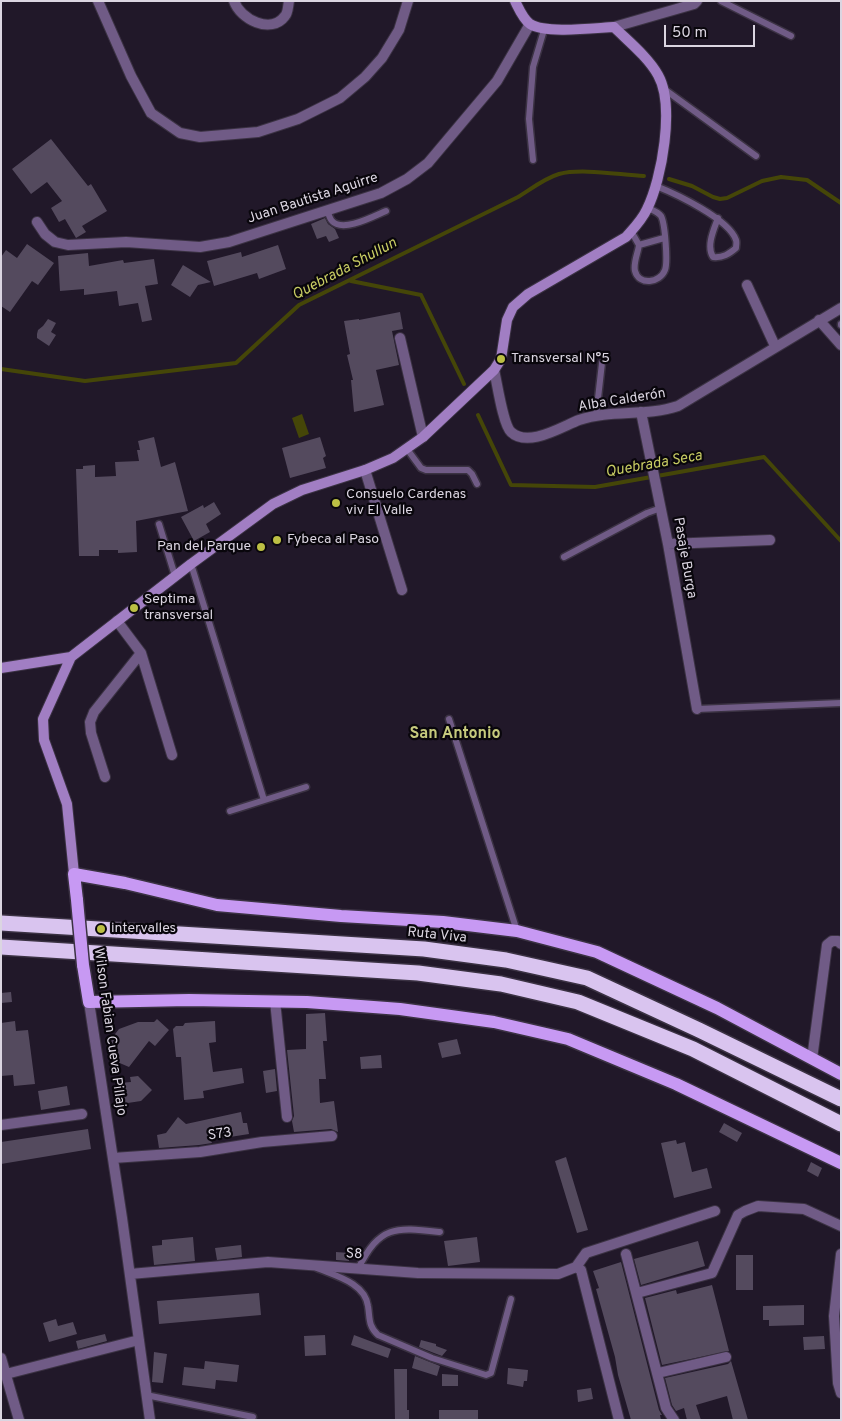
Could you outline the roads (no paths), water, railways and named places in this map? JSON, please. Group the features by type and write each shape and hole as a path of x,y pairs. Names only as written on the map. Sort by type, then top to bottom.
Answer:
{"highway":[{"name":"Ruta Viva","path":"1,923 424,949 506,960 587,978 841,1099"},
{"path":"1,947 418,973 501,984 578,1002 692,1050 841,1124"}],"main road":[{"path":"1,668 71,657 191,564 273,504 302,490 365,470 393,458 407,449 423,437 494,370 501,359 507,320 513,307 528,294 626,237 638,224 648,208 661,165 666,109 664,89 658,74 614,27 544,30 530,24 522,16 515,1"},
{"name":"Wilson Fabian Cueva Pillajo","path":"71,657 43,720 44,740 67,804 83,965 89,1002"},
{"name":"Ruta Viva","path":"74,874 125,883 217,905 341,916 443,922 517,932 597,952 717,1008 841,1074"},
{"path":"89,1002 189,1000 308,1002 400,1009 494,1022 568,1039 676,1084 841,1163"}],"street":[{"path":"98,1 131,76 151,113 180,133 200,137 258,132 298,119 340,98 365,77 382,58 399,30 408,1"},
{"path":"234,1 235,5 248,20 271,24 280,22 287,15 289,1"},
{"path":"614,27 694,4 697,1"},
{"name":"Juan Bautista Aguirre","path":"37,222 45,234 55,242 68,245 126,242 200,247 229,242 381,193 407,179 428,163 497,81 530,24"},
{"path":"747,284 775,346"},
{"name":"Alba Calderón","path":"494,370 505,422 511,433 525,438 545,434 580,420 596,416 662,410 678,406 841,308"},
{"path":"819,320 841,346"},
{"path":"400,338 423,437"},
{"name":"Pasaje Burga","path":"641,412 668,544 697,708"},
{"path":"365,470 402,590"},
{"path":"668,544 770,540"},
{"path":"117,621 140,653 172,754"},
{"path":"105,777 91,733 90,722 94,712 140,653"},
{"path":"812,1059 827,945 832,941 838,941 841,944"},
{"path":"275,1001 287,1117"},
{"name":"Wilson Fabian Cueva Pillajo","path":"89,1002 150,1420"},
{"path":"1,1125 82,1114"},
{"name":"S73","path":"113,1158 200,1152 262,1142 332,1136"},
{"path":"637,1293 712,1273 738,1216 744,1211 758,1206 804,1209 841,1226"},
{"name":"S8","path":"130,1274 268,1262 418,1273 558,1274 576,1267 586,1253 715,1211"},
{"path":"626,1254 666,1408 674,1420"},
{"path":"841,1254 834,1316 838,1383 841,1393"},
{"path":"576,1267 581,1270 619,1420"},
{"path":"6,1374 139,1340"},
{"path":"658,1374 726,1356"},
{"path":"1,1358 19,1420"}],"lane":[{"path":"721,1 791,36"},
{"path":"533,160 530,119 533,67 544,30"},
{"path":"664,89 756,156"},
{"path":"656,186 718,218 728,228 736,240 736,248 720,258 713,257 710,253 718,218"},
{"path":"631,232 639,245 634,268 640,280 648,282 661,276 665,270 666,260 661,216 648,208"},
{"path":"327,210 332,221 346,225 362,221 386,211"},
{"path":"639,245 664,238"},
{"path":"596,416 602,363"},
{"path":"407,449 421,468 426,470 468,470 477,484"},
{"path":"564,557 647,513 661,508"},
{"path":"159,524 176,576"},
{"path":"191,564 264,800"},
{"path":"697,708 841,702"},
{"path":"449,720 517,932"},
{"path":"230,811 306,787"},
{"path":"358,1269 368,1249 387,1233 406,1229 440,1232"},
{"path":"314,1266 359,1288 366,1298 372,1329 378,1335 432,1358 486,1375 492,1373 511,1299"},
{"path":"146,1395 253,1417"}],"waterway":[{"name":"Quebrada Shullun","path":"1,369 85,381 236,363 299,305 518,197 549,178 568,172 601,172 644,176"},
{"name":"Quebrada Shullun","path":"669,179 692,186 720,199 727,198 762,181 781,177 807,180 841,203"},
{"name":"Quebrada Seca","path":"351,281 421,295 464,384"},
{"name":"Quebrada Seca","path":"478,415 511,485 595,487 764,457 841,541"}],"place":[{"name":"Transversal N°5","path":"501,359"},
{"name":"Consuelo Cardenas viv El Valle","path":"336,503"},
{"name":"Fybeca al Paso","path":"277,540"},
{"name":"Pan del Parque","path":"261,547"},
{"name":"Septima transversal","path":"134,608"},
{"name":"intervalles","path":"101,929"}],"district":[{"name":"San Antonio","path":"455,735"}]}
